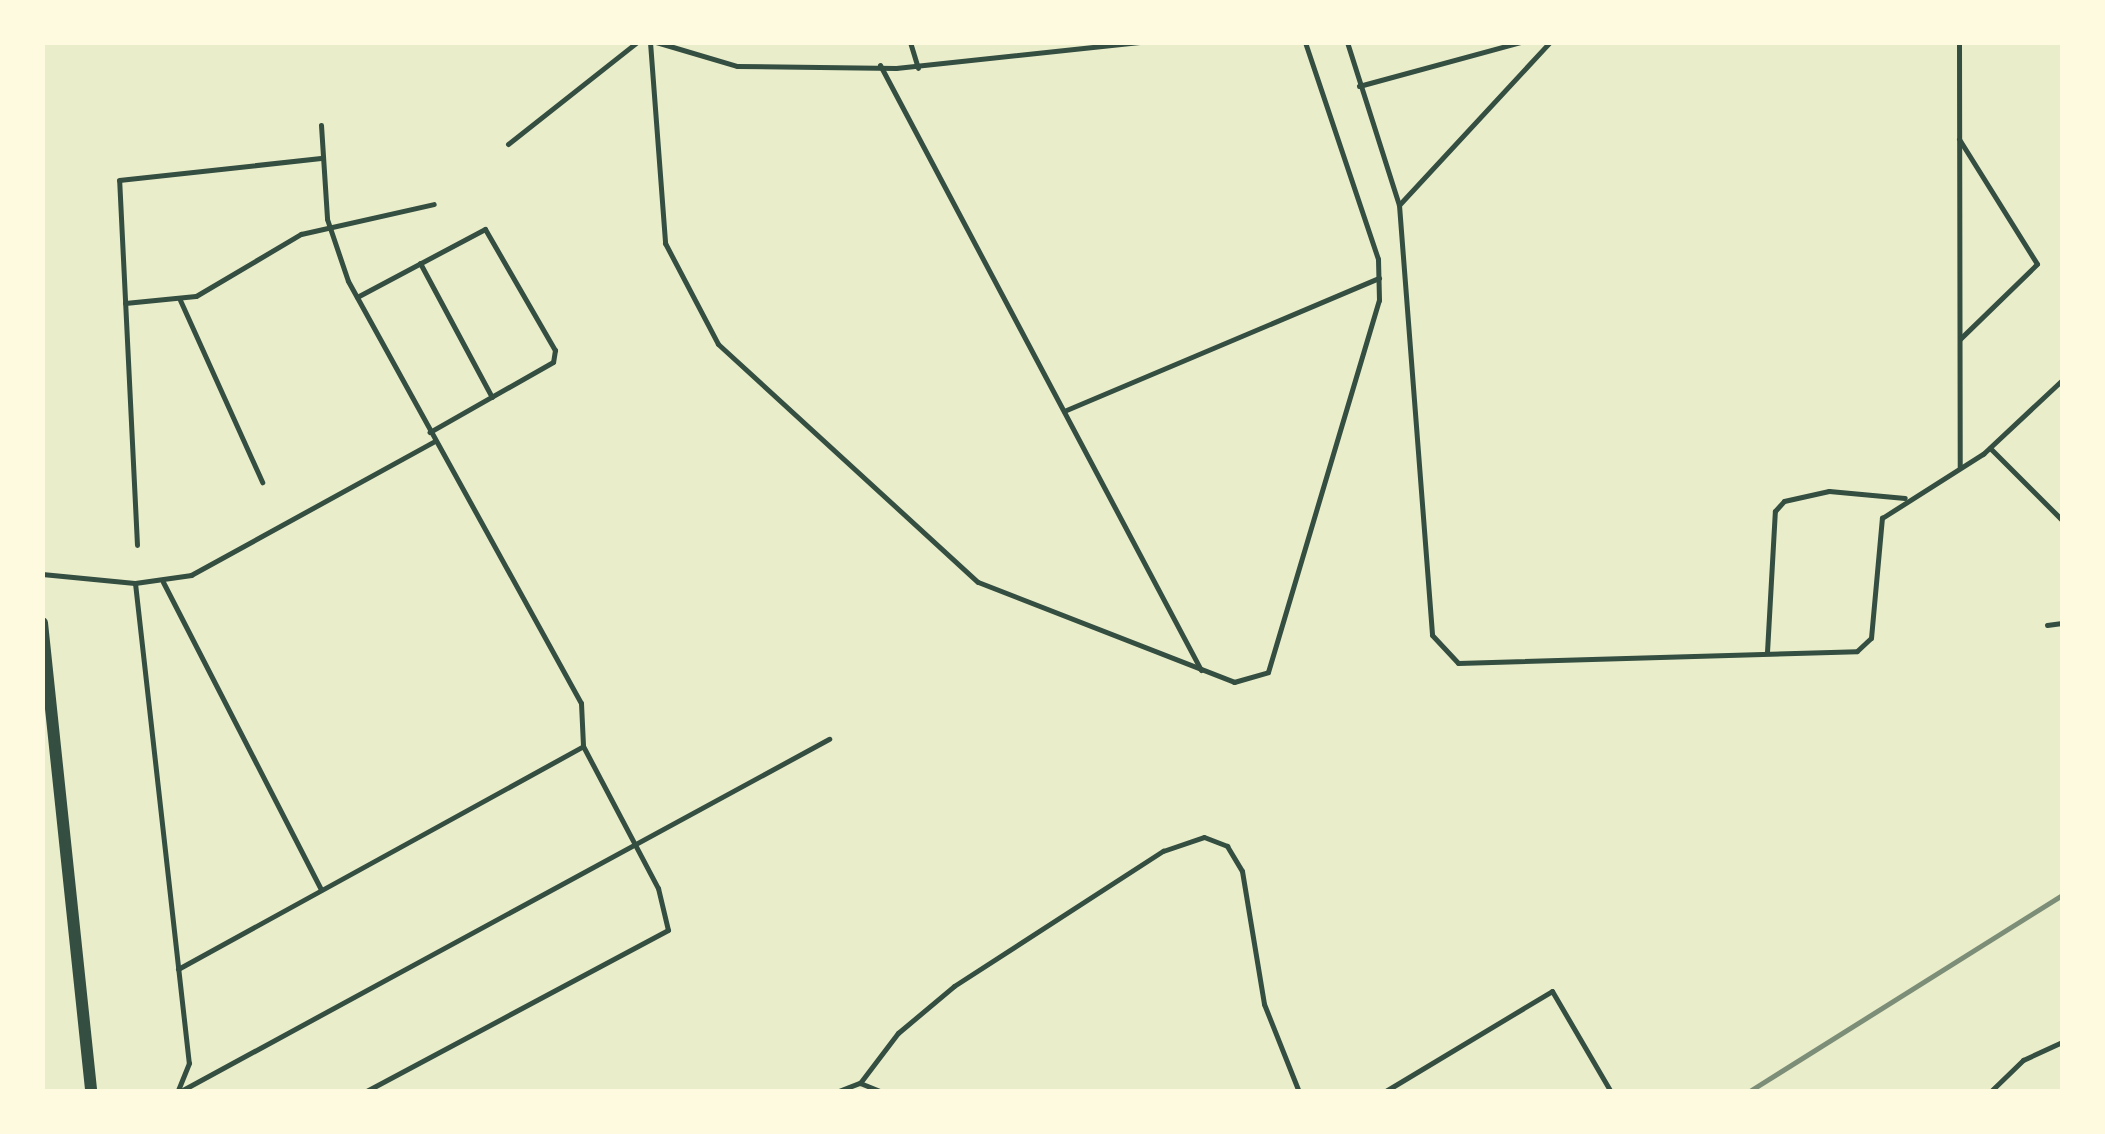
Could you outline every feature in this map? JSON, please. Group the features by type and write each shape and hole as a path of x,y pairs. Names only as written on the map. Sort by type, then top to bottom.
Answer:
{"street":[{"path":"42,623 91,1092"}],"lane":[{"path":"508,144 637,42"},
{"path":"1140,42 918,68 737,66 653,42 665,244 718,344 978,582 1234,682 1268,672 1379,278 1305,42"},
{"path":"910,42 918,68"},
{"path":"1347,42 1399,205 1432,635 1443,654 1480,664 1858,652 1871,638 1882,518 1990,448 2062,380"},
{"path":"1359,86 1521,42"},
{"path":"1399,205 1550,42"},
{"path":"1959,42 1960,467"},
{"path":"880,66 1202,672"},
{"path":"321,125 328,226 357,297 581,702 582,746 634,843 667,917 662,938 365,1092"},
{"path":"1959,138 2038,264 1960,339"},
{"path":"136,545 125,302 124,173 321,158"},
{"path":"125,302 180,300 328,226 434,204"},
{"path":"357,297 485,228 556,350 552,362 430,432"},
{"path":"420,262 492,396"},
{"path":"1064,411 1379,278"},
{"path":"180,300 262,482"},
{"path":"42,574 135,582 191,576 436,441"},
{"path":"1990,448 2062,520"},
{"path":"1767,652 1775,512 1784,501 1829,491 1909,499"},
{"path":"135,582 189,1064 178,1092"},
{"path":"163,582 321,890"},
{"path":"2047,624 2062,623"},
{"path":"178,1092 829,739"},
{"path":"178,968 582,746"},
{"path":"836,1092 860,1083 898,1032 954,986 1163,851 1204,837 1227,846 1242,871 1264,1004 1300,1092"},
{"path":"1384,1092 1552,990 1611,1092"},
{"path":"1990,1092 2023,1060 2062,1042"},
{"path":"860,1083 882,1092"}],"railway":[{"path":"1748,1092 2062,895"}]}
